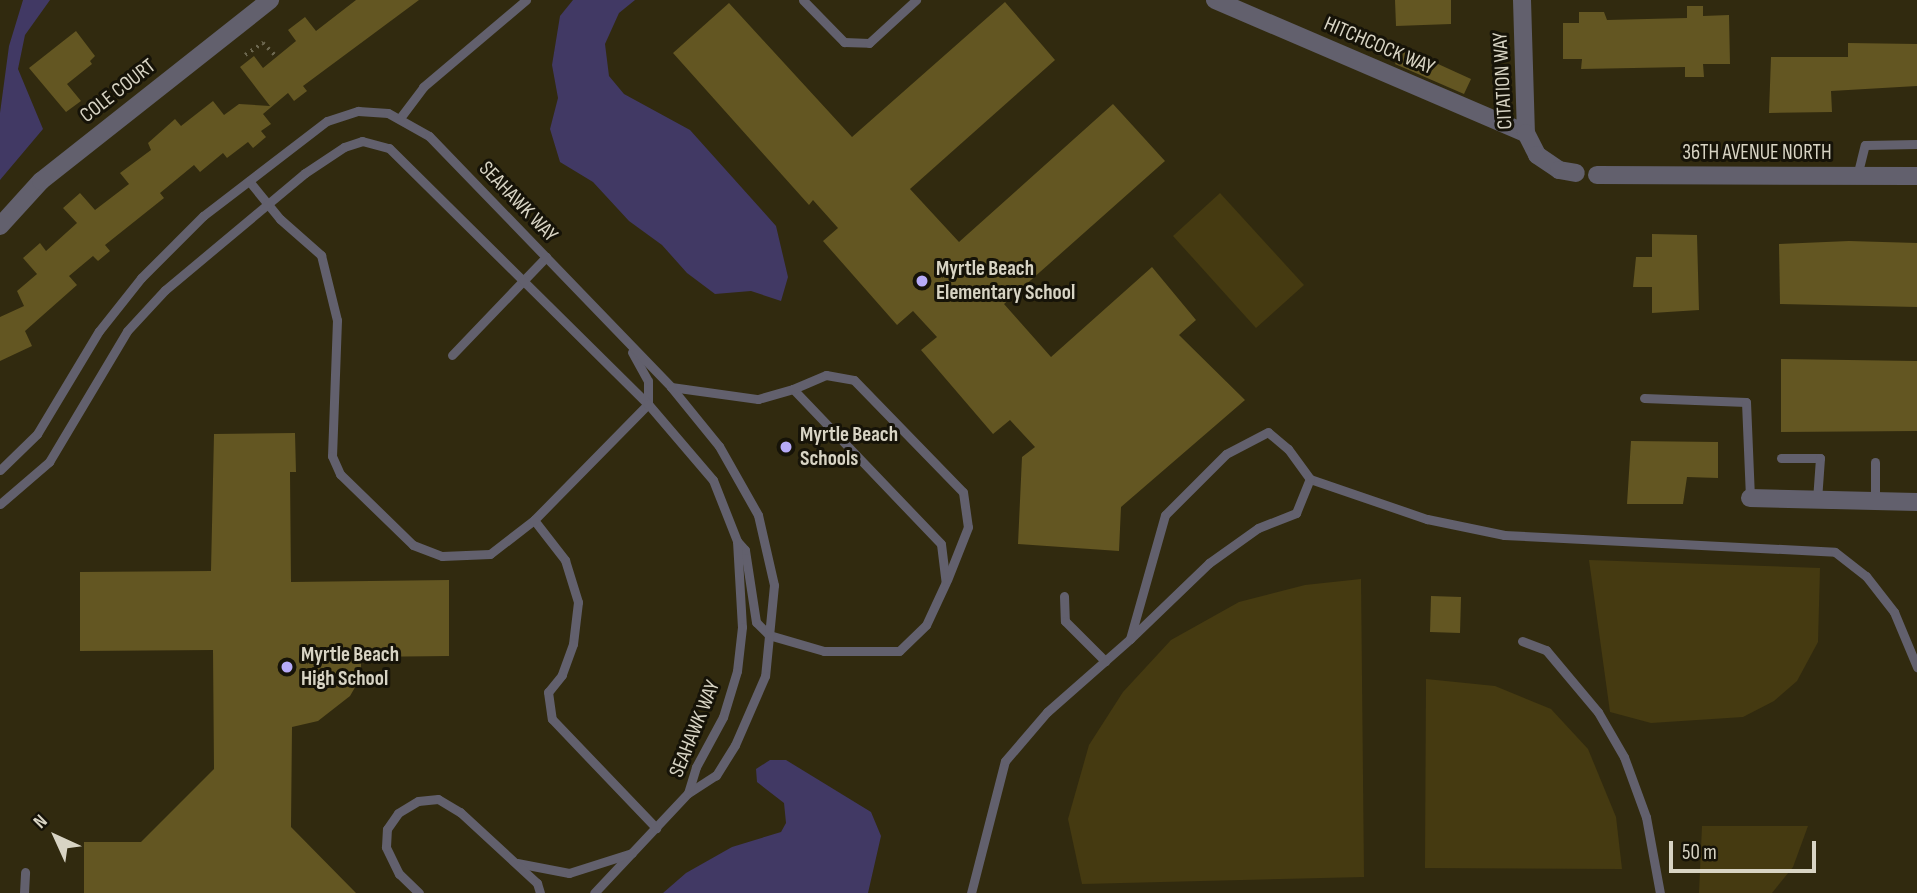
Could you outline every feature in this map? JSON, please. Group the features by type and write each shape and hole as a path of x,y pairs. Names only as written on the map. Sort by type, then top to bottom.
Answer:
{"street":[{"name":"COLE COURT","path":"0,226 41,181 270,0"},
{"name":"HITCHCOCK WAY","path":"1216,0 1525,133"},
{"name":"CITATION WAY","path":"1522,0 1525,133 1537,155 1559,170 1576,173"},
{"name":"36TH AVENUE NORTH","path":"1597,175 1917,176"},
{"path":"1750,498 1917,502"}],"lane":[{"path":"400,118 423,86 526,0"},
{"path":"803,0 844,42 869,43 916,0"},
{"name":"SEAHAWK WAY","path":"0,470 37,434 99,331 141,278 203,216 327,121 358,111 400,118 429,135 671,387 719,446 758,515 774,585 765,676 735,745 716,775 688,793 594,893"},
{"name":"SEAHAWK WAY","path":"0,504 49,462 127,331 165,290 268,204 344,147 362,141 389,148 648,404 713,480 737,541 742,627 737,671 723,717 696,767 688,793"},
{"path":"1857,176 1865,145 1917,144"},
{"path":"249,181 268,204 321,255 337,320 332,456 340,474 413,545 442,556 490,554 534,520 648,404 648,381 626,342"},
{"path":"452,355 546,257"},
{"path":"671,387 758,399 793,389 826,375 854,380 963,492 968,527 926,625 899,650 824,651 769,635 756,622 745,550 737,541"},
{"path":"793,389 941,544 946,582"},
{"path":"1644,398 1746,402 1750,498"},
{"path":"1130,639 1165,515 1226,454 1268,432 1288,449 1310,479 1427,519 1504,535 1835,552 1866,576 1894,612 1917,667"},
{"path":"1781,458 1820,458 1817,500"},
{"path":"1875,462 1875,501"},
{"path":"971,893 1005,761 1047,712 1105,662 1209,563 1258,528 1296,513 1310,479"},
{"path":"534,520 565,560 578,603 573,644 562,675 548,692 552,719 656,828"},
{"path":"1064,596 1065,621 1105,662"},
{"path":"1522,641 1546,650 1598,712 1624,757 1646,817 1660,893"},
{"path":"419,893 399,874 386,847 387,829 398,813 418,801 438,799 460,812 537,883 540,893"},
{"path":"514,862 569,873 633,853"},
{"path":"24,893 25,872"}],"path":[{"path":"246,55 263,43 277,57"}],"shaded area":[{"path":"23,0 50,0 25,35 18,69 43,129 0,180 0,113 9,46"},
{"path":"573,0 635,0 619,13 605,44 609,76 624,94 690,130 776,226 788,277 781,301 751,291 715,294 687,273 662,245 629,221 593,182 560,162 550,129 558,98 552,65 560,16"},
{"path":"1220,193 1304,285 1256,328 1173,236"},
{"path":"1589,560 1820,568 1818,642 1797,681 1774,701 1743,717 1651,723 1610,712"},
{"path":"1361,579 1364,877 1082,884 1068,819 1089,745 1123,692 1171,640 1239,602 1305,585"},
{"path":"1426,679 1495,686 1551,709 1588,749 1616,817 1622,869 1425,868"},
{"path":"770,760 786,760 871,812 881,836 868,893 663,893 686,873 732,847 781,832 786,823 784,803 757,782 756,769"},
{"path":"1702,826 1808,826 1793,867 1772,893 1699,893"}],"building":[{"path":"356,0 419,0 303,86 307,91 294,101 288,93 263,114 271,124 261,131 266,137 253,148 248,142 227,158 223,153 200,172 194,165 160,193 164,198 105,245 110,251 98,261 93,256 69,276 77,285 25,331 32,346 0,361 0,317 24,306 17,291 37,274 23,258 40,243 46,251 77,223 63,208 80,193 95,210 129,184 120,173 151,150 148,143 175,119 181,126 213,101 224,115 239,104 270,106 240,67 254,56 263,68 296,41 288,30 305,17 316,31"},
{"path":"1395,0 1451,0 1451,24 1396,26"},
{"name":"Myrtle Beach Elementary School","path":"1005,2 1055,60 910,189 959,242 1113,104 1165,161 1004,304 1051,357 1152,267 1196,320 1179,335 1245,400 1121,507 1119,551 1018,544 1022,457 1035,447 1010,420 993,434 921,350 937,337 913,311 897,325 823,241 838,228 813,200 809,205 673,53 729,3 852,137"},
{"path":"1687,6 1703,6 1703,16 1729,15 1730,64 1703,64 1704,77 1685,77 1685,67 1581,69 1582,59 1563,59 1563,23 1579,23 1579,12 1604,12 1607,20 1687,18"},
{"path":"76,31 95,56 90,61 92,64 67,84 81,101 66,112 29,68"},
{"path":"1848,43 1917,44 1917,86 1831,91 1832,112 1769,113 1771,57 1848,57"},
{"path":"1403,48 1471,79 1464,94 1395,64"},
{"path":"1652,234 1697,235 1699,310 1652,313 1652,287 1633,287 1636,257 1652,257"},
{"path":"1849,241 1917,243 1917,307 1780,304 1779,244"},
{"path":"1781,359 1917,361 1917,431 1781,432"},
{"name":"Myrtle Beach High School","path":"295,433 296,472 290,472 291,582 449,580 449,656 361,657 361,677 350,696 318,721 292,727 291,827 356,893 84,893 84,842 141,842 214,769 213,650 80,651 80,572 211,571 214,434"},
{"path":"1631,441 1718,442 1718,478 1687,477 1683,504 1627,504"},
{"path":"1431,596 1461,597 1460,633 1430,632"}],"place":[{"name":"Myrtle Beach Elementary School","path":"922,281"},
{"name":"Myrtle Beach Schools","path":"786,447"},
{"name":"Myrtle Beach High School","path":"287,667"}]}
